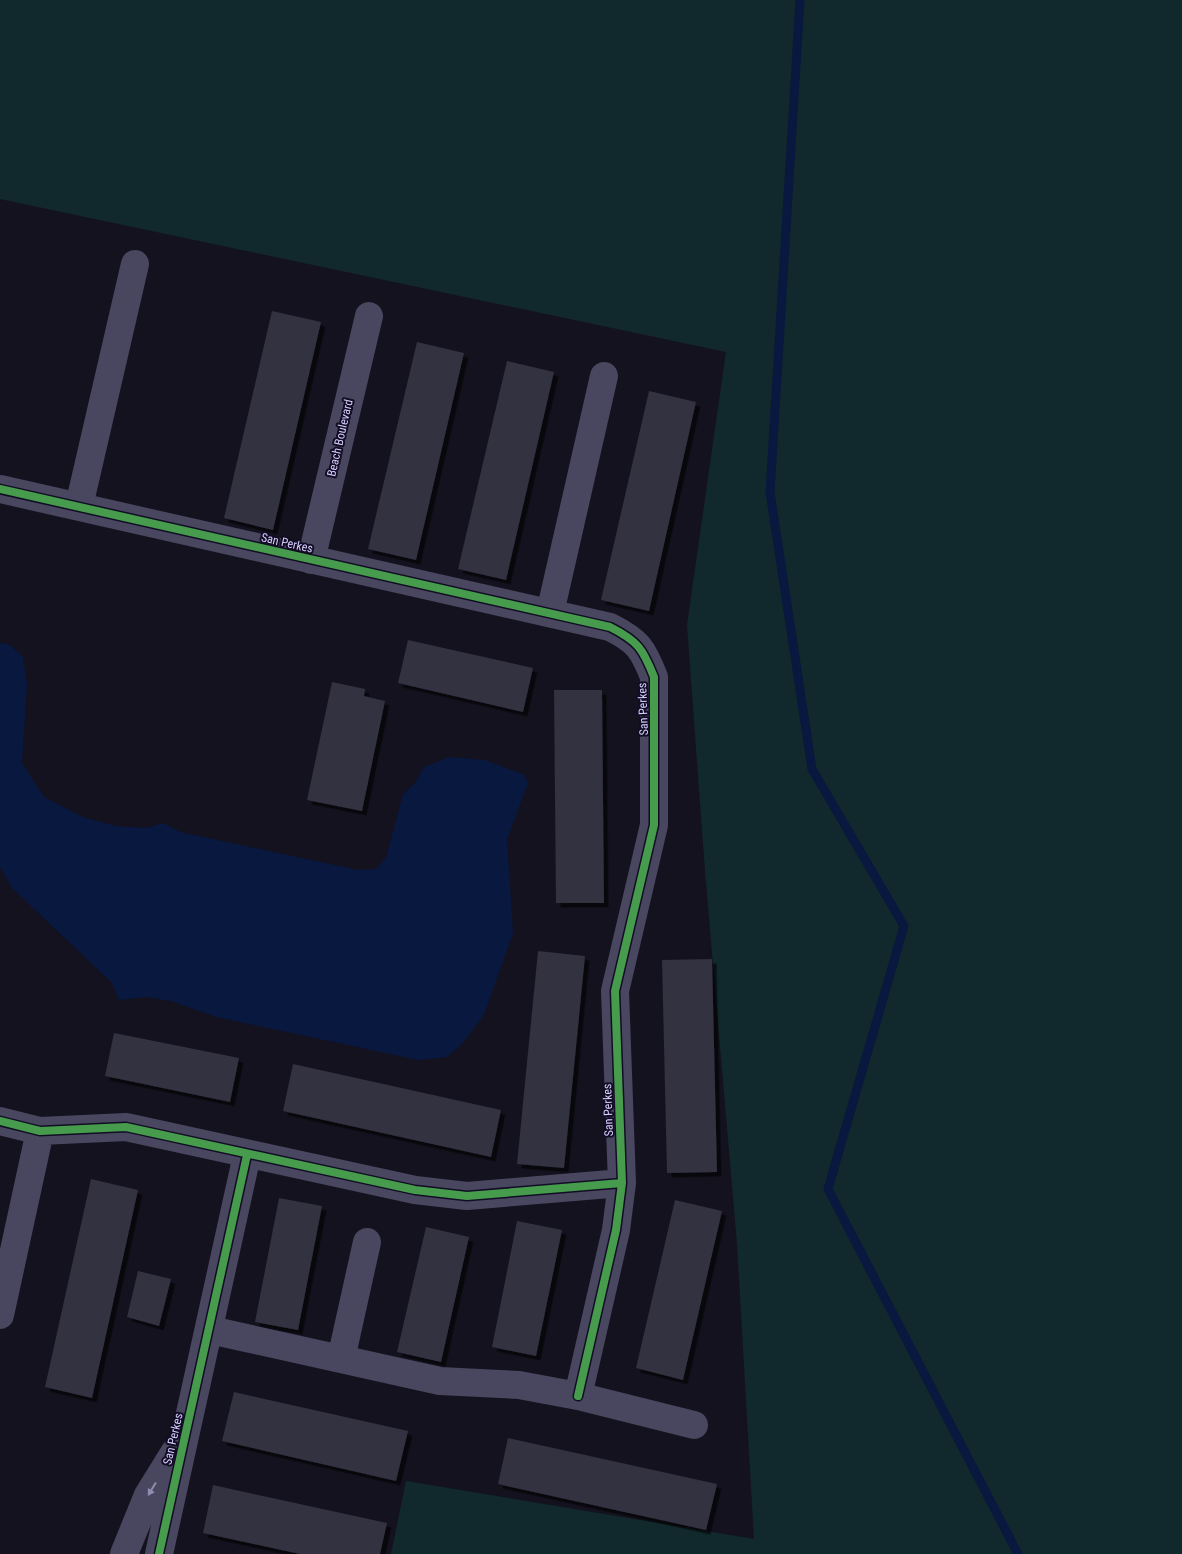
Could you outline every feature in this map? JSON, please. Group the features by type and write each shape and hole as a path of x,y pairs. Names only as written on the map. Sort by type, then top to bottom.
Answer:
{"street":[{"path":"79,506 135,264"},
{"name":"Beach Boulevard","path":"311,560 369,316"},
{"path":"550,613 604,376"},
{"name":"San Perkes","path":"0,489 610,627 632,638 646,657 654,677 654,825 615,991 622,1183 616,1230 578,1396"},
{"path":"0,1121 40,1131 126,1128 415,1190 467,1196 622,1183"},
{"path":"0,1315 40,1131"},
{"name":"San Perkes","path":"159,1554 210,1330 247,1155"},
{"path":"341,1359 367,1242"},
{"path":"210,1330 440,1381 519,1385 578,1396 694,1425"},
{"path":"124,1554 148,1496 186,1432"}],"green space":[{"path":"0,0 1182,0 1182,1554 391,1554 406,1481 754,1539 737,1244 705,871 687,625 726,352 0,199"}],"water":[{"path":"0,643 10,645 23,657 27,684 22,763 44,797 83,817 116,826 147,828 163,823 180,832 358,870 376,869 386,858 403,794 415,783 424,767 450,757 485,760 525,775 528,783 507,840 513,933 484,1015 463,1043 447,1057 418,1060 216,1017 171,1001 146,997 119,1000 112,983 12,888 0,867"}],"building":[{"path":"272,311 321,322 273,530 224,518"},
{"path":"417,342 464,353 416,560 368,549"},
{"path":"507,361 554,372 506,580 458,569"},
{"path":"649,391 696,402 649,611 601,600"},
{"path":"408,640 533,668 523,712 398,683"},
{"path":"332,682 365,689 364,696 385,701 362,811 307,800"},
{"path":"554,690 602,690 604,903 556,903"},
{"path":"538,951 585,956 564,1168 517,1164"},
{"path":"712,959 717,1172 667,1173 662,960"},
{"path":"114,1033 239,1058 230,1102 105,1076"},
{"path":"293,1064 501,1110 491,1157 283,1111"},
{"path":"91,1179 138,1190 92,1398 45,1387"},
{"path":"279,1198 322,1206 298,1330 255,1322"},
{"path":"675,1200 722,1211 683,1380 636,1368"},
{"path":"517,1221 562,1230 536,1356 492,1347"},
{"path":"426,1227 469,1237 441,1362 397,1352"},
{"path":"138,1271 171,1279 159,1326 127,1317"},
{"path":"234,1392 408,1431 396,1481 222,1441"},
{"path":"508,1438 717,1484 706,1530 498,1484"},
{"path":"213,1485 387,1523 380,1554 300,1554 203,1533"}],"waterway":[{"path":"800,0 770,492 812,769 904,926 828,1189 1018,1554"}],"cycle path":[{"path":"0,489 610,627 627,637 643,653 654,677 654,825 615,991 622,1183 616,1230 578,1396"},
{"path":"0,1121 40,1131 126,1127 415,1190 467,1196 622,1183"},
{"path":"159,1554 247,1155"}]}
